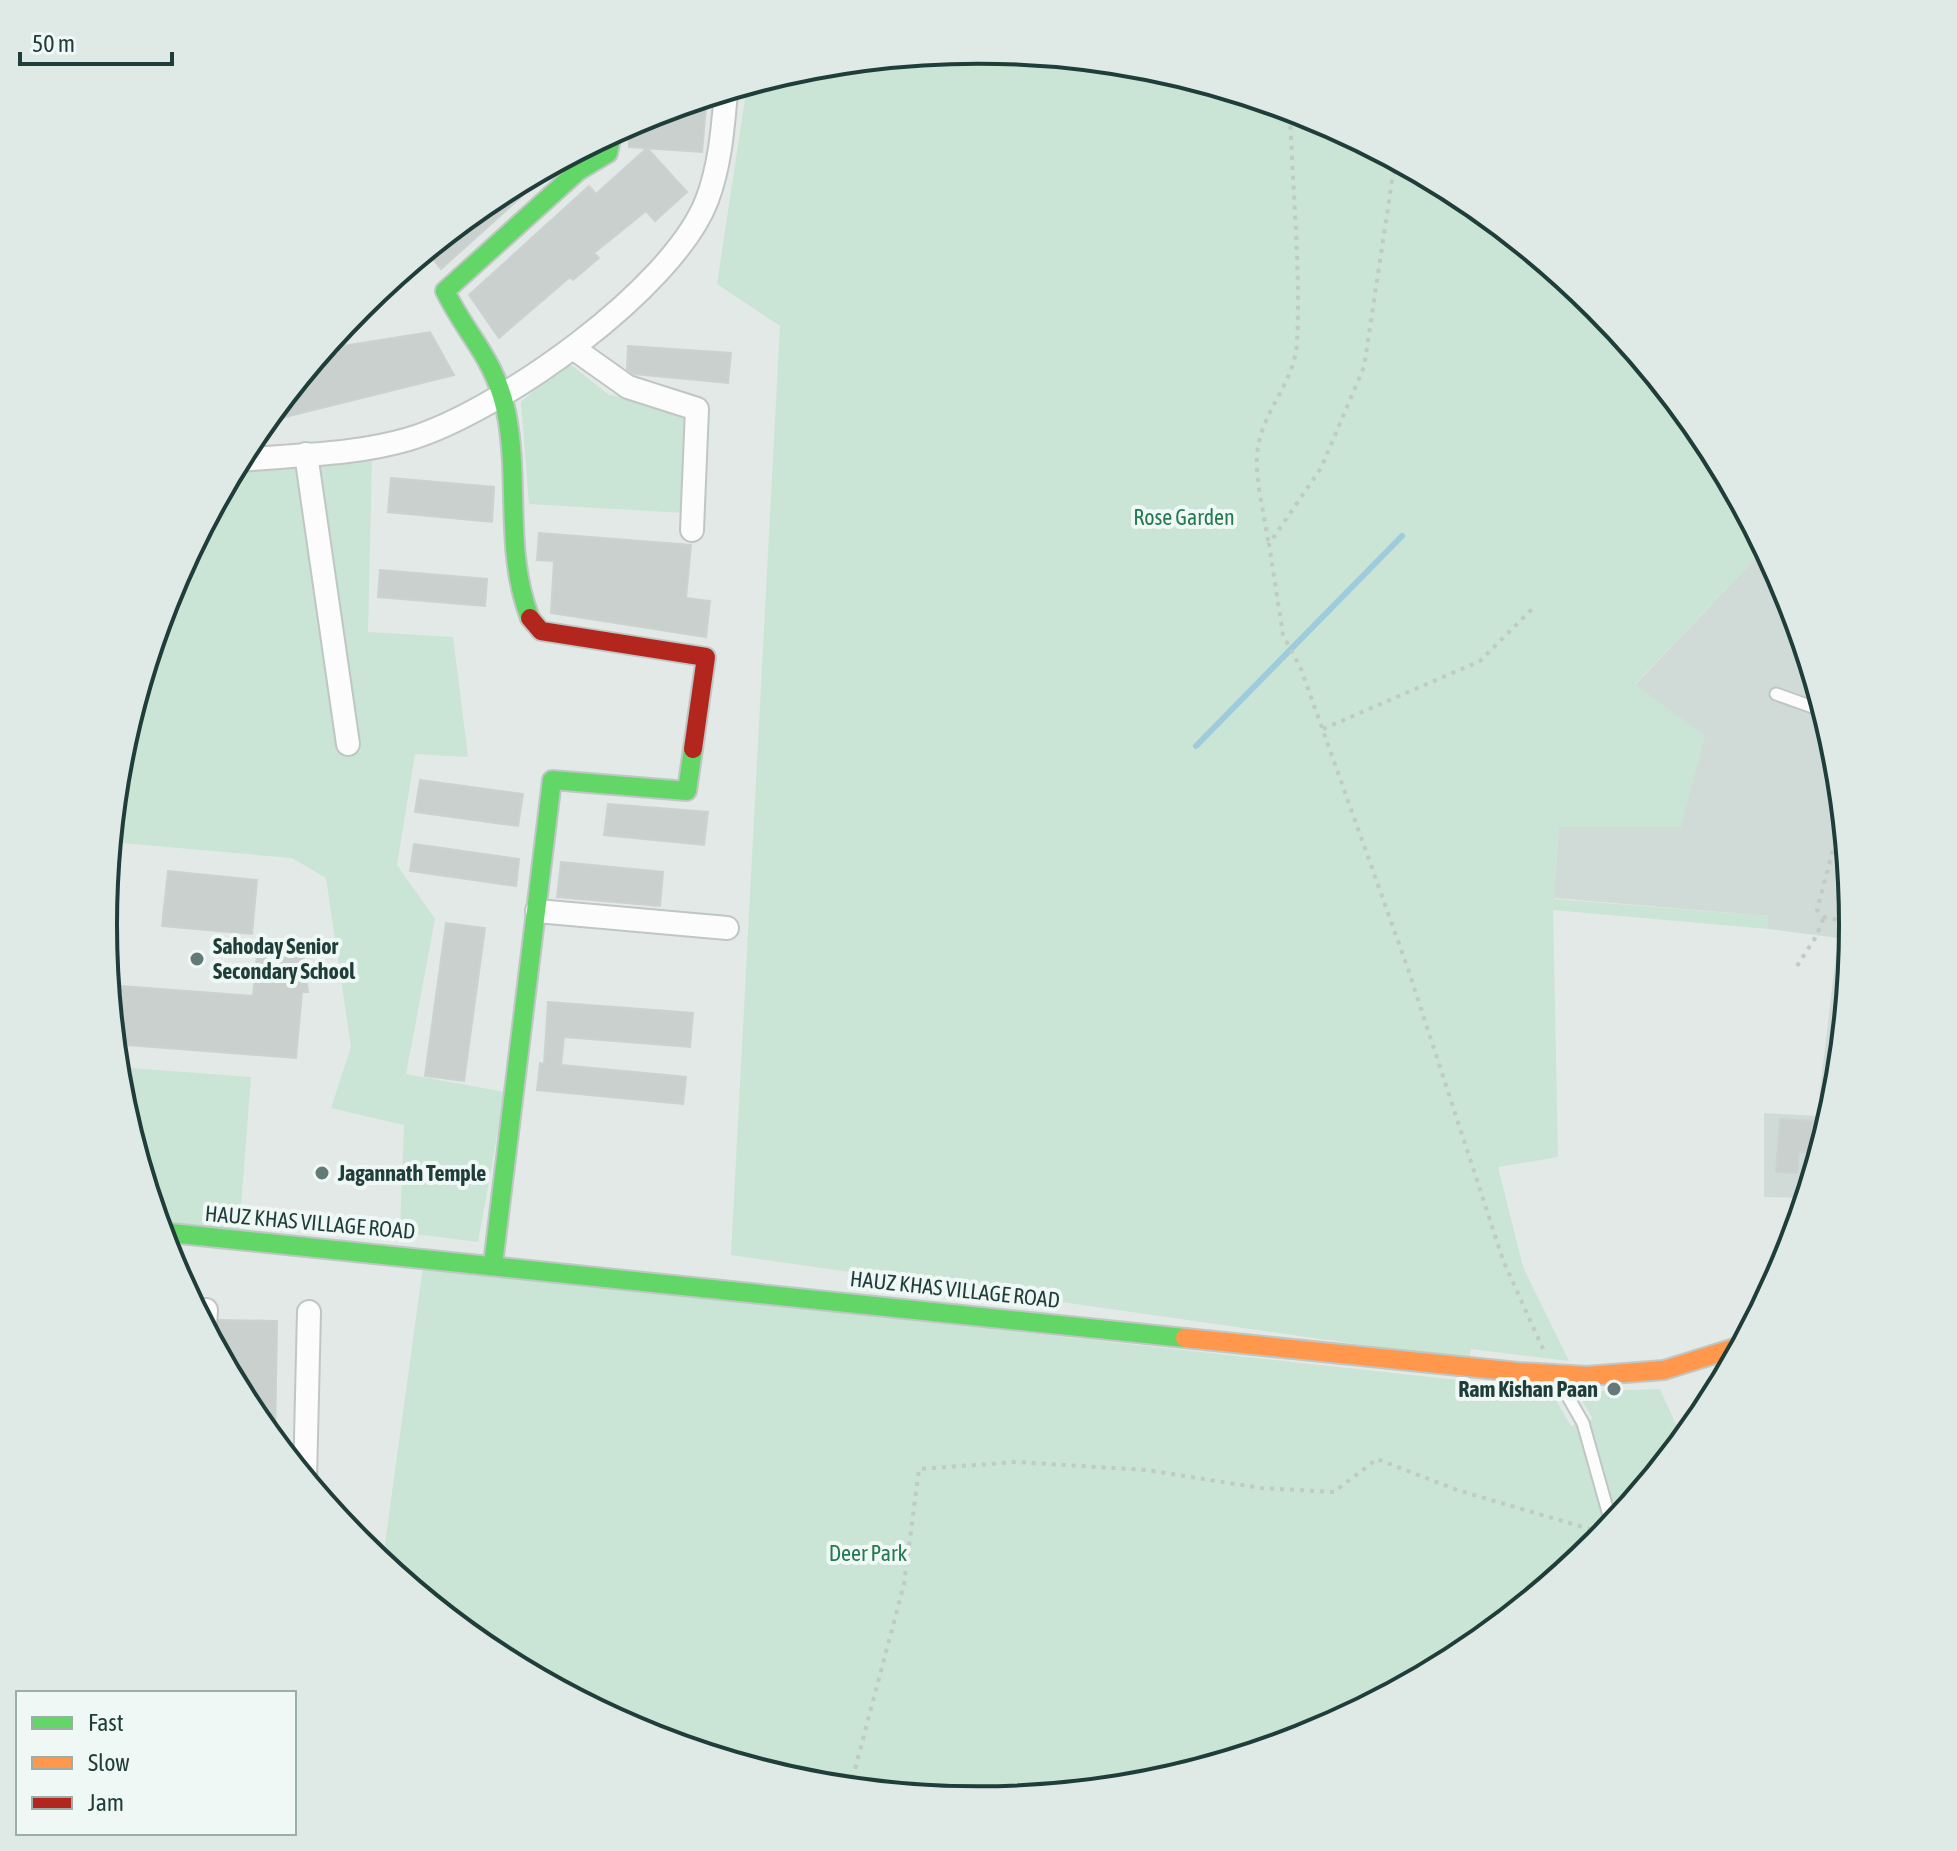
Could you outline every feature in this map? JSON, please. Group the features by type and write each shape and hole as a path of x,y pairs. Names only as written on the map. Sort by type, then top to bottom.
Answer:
{"street":[{"path":"255,459 405,440 443,428 502,398 573,348 646,282 687,237 707,201 716,169 720,104"},
{"path":"493,1264 552,780 687,791 706,657 541,631 531,623 519,576 512,453 502,398 485,351 445,288 578,171 608,153 609,148"},
{"path":"573,348 628,387 697,409 692,530"},
{"path":"306,454 348,744"},
{"path":"537,911 727,928"},
{"name":"HAUZ KHAS VILLAGE ROAD","path":"175,1233 1382,1358 1554,1373 1624,1376 1658,1372 1728,1350"},
{"path":"305,1463 309,1312"}],"lane":[{"path":"1776,694 1812,707"},
{"path":"1554,1373 1583,1423 1608,1513"}],"path":[{"path":"1290,123 1297,341 1284,393 1266,422 1259,441 1258,461 1277,617 1301,669 1408,969 1503,1260 1554,1373"},
{"path":"1269,544 1321,468 1364,367 1395,172"},
{"path":"1322,730 1480,661 1532,609"},
{"path":"1835,840 1817,910 1824,917 1840,920"},
{"path":"1797,966 1817,935 1824,917"},
{"path":"853,1778 904,1584 919,1469 1031,1462 1146,1470 1261,1488 1334,1492 1377,1459 1457,1490 1593,1530"}],"shaded area":[{"path":"1757,557 1794,649 1811,703 1833,813 1838,869 1840,926 1833,1038 1811,1148 1795,1198 1764,1197 1764,1113 1817,1116 1838,938 1768,929 1768,916 1554,898 1559,827 1635,685"}],"green space":[{"name":"Rose Garden","path":"978,64 1091,71 1201,93 1255,110 1360,153 1409,179 1503,242 1547,278 1588,316 1662,401 1725,495 1757,557 1635,684 1705,736 1681,827 1559,827 1554,899 1768,916 1768,929 1553,910 1558,1157 1498,1167 1523,1267 1569,1361 1471,1349 1469,1360 731,1255 780,326 717,284 745,96 866,71 922,66"},
{"path":"567,362 609,395 702,409 701,514 529,504 521,402"},
{"path":"372,456 368,632 453,637 468,757 415,754 397,865 435,919 406,1074 505,1092 478,1242 400,1232 404,1125 331,1108 351,1047 326,878 292,858 121,843 134,757 146,703 163,649 206,544 248,469"},
{"path":"129,1068 251,1077 239,1231 172,1226 146,1148"},
{"name":"Deer Park","path":"423,1267 1550,1390 1571,1426 1593,1419 1577,1392 1660,1389 1678,1428 1626,1494 1547,1573 1457,1642 1409,1672 1360,1698 1255,1741 1201,1758 1091,1780 978,1787 866,1780 756,1758 702,1741 597,1698 548,1672 454,1609 384,1549"}],"building":[{"path":"706,109 702,152 629,147 629,139"},
{"path":"647,148 687,192 655,221 646,211 594,253 599,258 573,280 570,277 499,338 469,295 589,186 596,194"},
{"path":"525,193 441,269 433,259"},
{"path":"430,332 454,375 283,417 341,346"},
{"path":"628,346 731,353 728,383 634,374 627,369"},
{"path":"391,478 494,487 492,522 388,512"},
{"path":"539,533 691,545 686,598 710,601 706,637 551,613 554,561 537,560"},
{"path":"380,570 487,579 485,606 378,597"},
{"path":"420,780 523,794 518,826 415,812"},
{"path":"608,804 708,812 704,845 604,835"},
{"path":"414,844 519,859 516,886 410,871"},
{"path":"561,862 663,872 660,906 557,897"},
{"path":"168,871 257,880 252,934 162,926"},
{"path":"446,923 485,928 464,1081 425,1076"},
{"path":"258,944 302,946 308,992 302,992 296,1058 125,1045 119,986 253,996"},
{"path":"548,1002 693,1013 690,1047 564,1037 561,1065 686,1077 683,1104 537,1090 540,1063 544,1064"},
{"path":"1780,1119 1817,1121 1810,1153 1799,1152 1797,1173 1776,1172"},
{"path":"219,1320 277,1321 275,1423 232,1356 218,1329"}],"waterway":[{"path":"1196,746 1402,536"}],"traffic: fast":[{"path":"530,618 517,567 506,411 487,361 445,291 578,171 608,153 609,148"},
{"path":"493,1264 552,780 687,791 693,749"},
{"path":"175,1233 1185,1338"}],"traffic: slow":[{"path":"1185,1338 1518,1372 1587,1376 1664,1370 1728,1350"}],"traffic: jam":[{"path":"530,618 541,631 706,657 693,749"}],"place":[{"name":"Sahoday Senior Secondary School","path":"197,959"},
{"name":"Jagannath Temple","path":"322,1173"},
{"name":"Ram Kishan Paan","path":"1614,1389"}]}
